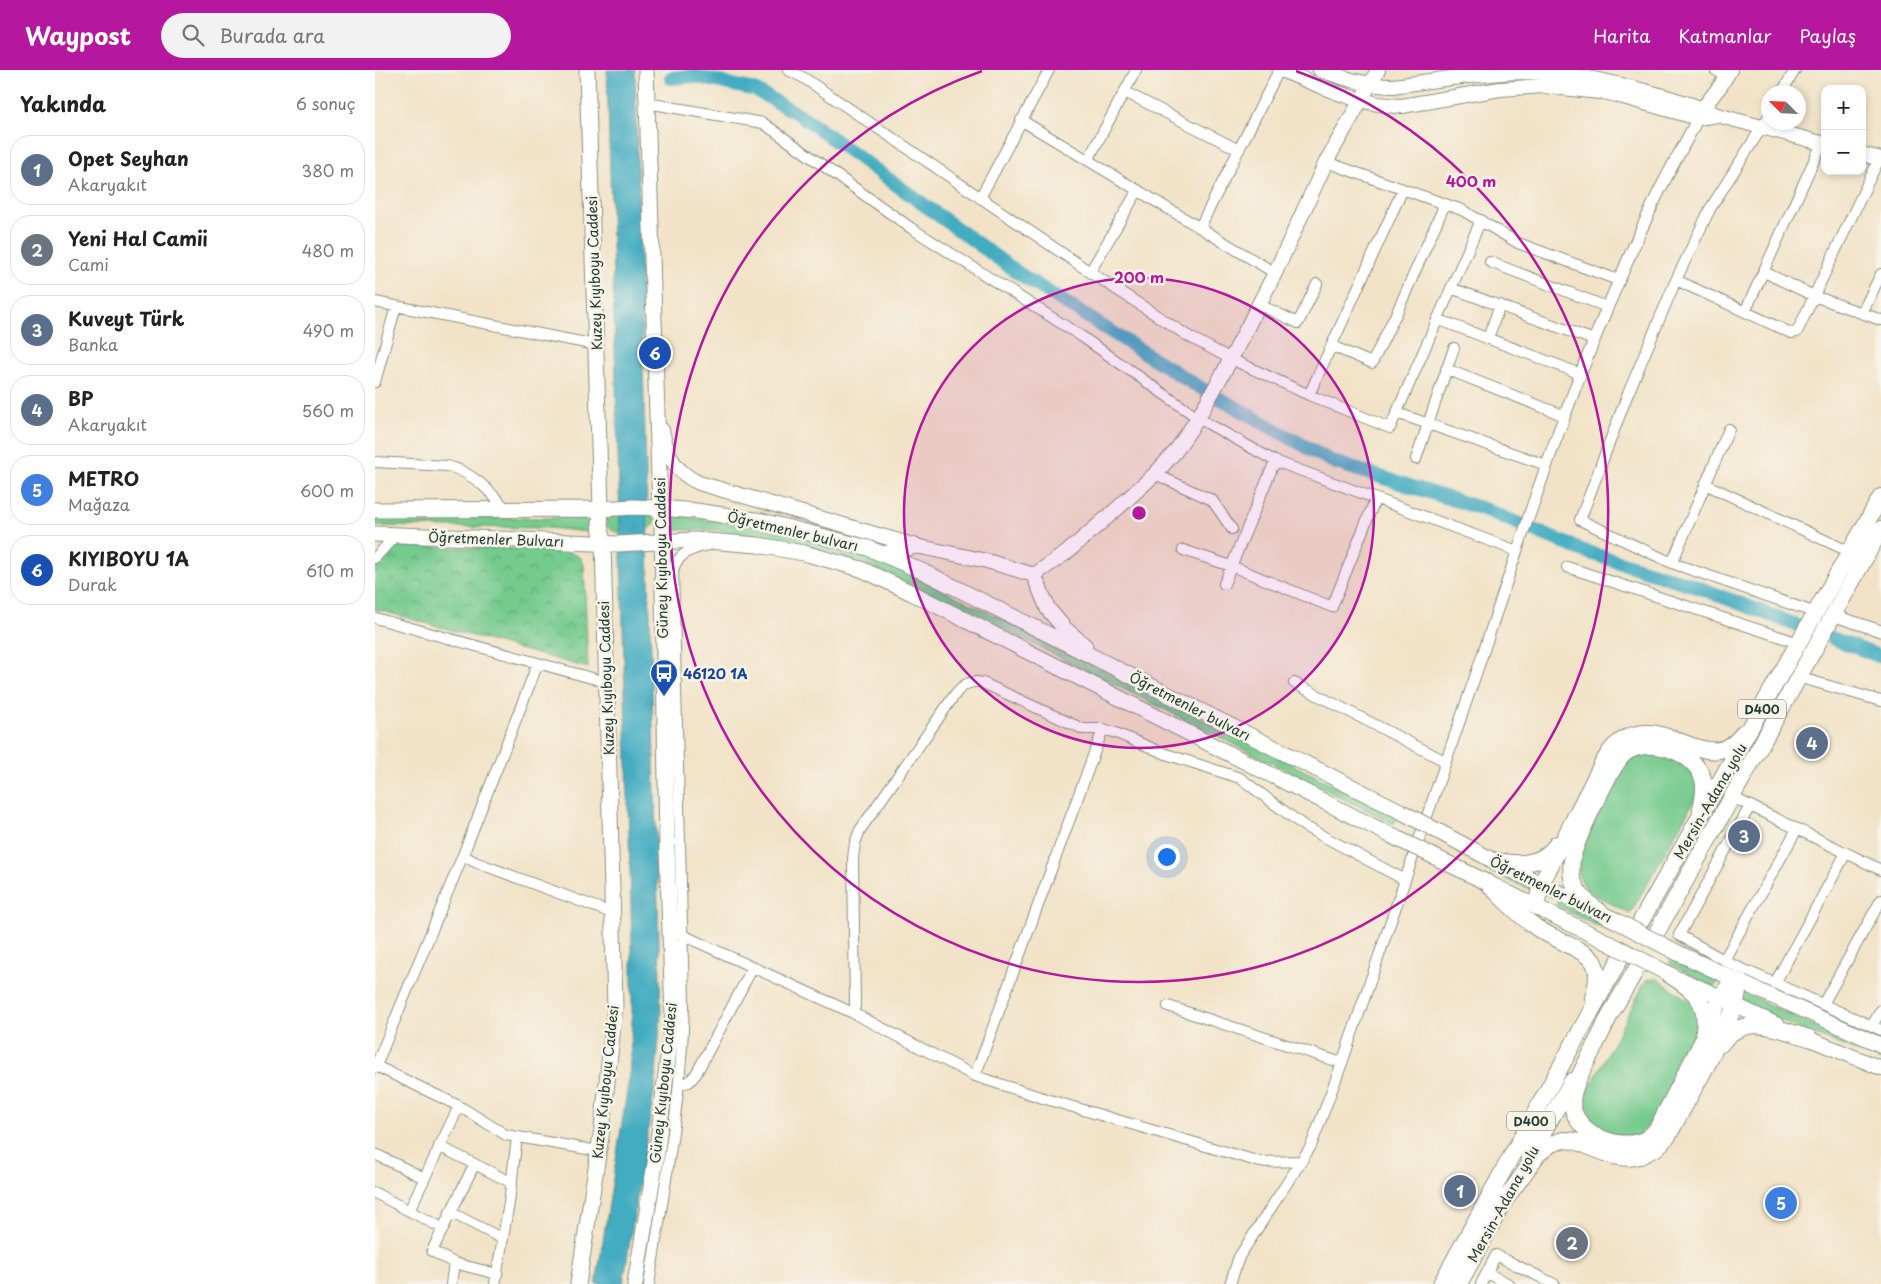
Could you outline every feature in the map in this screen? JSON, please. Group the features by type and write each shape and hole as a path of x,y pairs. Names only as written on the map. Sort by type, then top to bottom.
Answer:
{"highway":[{"name":"Mersin-Adana yolu","path":"1658,930 1798,677 1850,552 1881,497"},
{"name":"Mersin-Adana yolu","path":"1607,916 1583,898 1573,881 1572,860 1578,841 1612,770 1624,754 1638,746 1653,745 1666,747 1686,757 1697,766 1703,779 1705,794 1701,809 1641,921 1797,648 1824,614 1881,529"},
{"path":"1536,906 1541,884 1603,762 1614,747 1629,736 1643,733 1658,733 1703,750 1714,752 1728,746 1741,736 1797,648"},
{"path":"1492,860 1508,864 1536,862 1552,851 1570,826"},
{"path":"1486,882 1529,922 1547,935 1583,953 1594,964 1597,974 1596,987 1591,1004 1574,1043"},
{"name":"Mersin-Adana yolu","path":"1441,1284 1621,957"},
{"name":"Mersin-Adana yolu","path":"1459,1284 1502,1204 1637,968"},
{"path":"1667,973 1693,990 1702,1003 1706,1018 1704,1038"},
{"path":"1612,1011 1578,1079 1572,1096 1573,1110 1581,1125 1601,1138 1619,1144 1633,1144 1647,1139 1657,1129 1704,1038 1720,997 1737,981"},
{"path":"1502,1204 1538,1154 1551,1144 1563,1140 1575,1141 1613,1156 1629,1158 1640,1156 1656,1148 1668,1136 1708,1063 1735,1006 1737,981"},
{"path":"1708,1063 1726,1037 1740,1027 1755,1024 1809,1038"}],"main road":[{"name":"Kuzey Kıyıboyu Caddesi","path":"578,1284 602,1129 615,1007 606,682 610,544 600,525 608,508 596,345 587,70"},
{"name":"Güney Kıyıboyu Caddesi","path":"635,1284 656,1158 673,1015 676,932 657,542 661,524 656,508 656,405 646,70"},
{"path":"1280,70 1360,100 1382,105 1402,106 1500,89 1543,86 1609,93 1700,113 1761,121"},
{"path":"1320,70 1369,85 1393,86 1515,72 1570,73 1613,82 1700,113"},
{"path":"656,405 665,447 678,470 688,478 699,483 916,546 1034,575 1066,553 1155,474 1175,452 1201,414 1275,273 1326,162 1378,70"},
{"path":"1700,113 1713,94 1723,71"},
{"path":"1786,130 1821,143"},
{"path":"1866,155 1880,159"},
{"name":"Öğretmenler bulvarı","path":"608,508 656,508 696,511 762,521 868,548 883,554 922,571 1400,811 1492,860 1737,981"},
{"name":"Öğretmenler Bulvarı","path":"375,510 608,508"},
{"name":"Öğretmenler Bulvarı","path":"375,534 610,544"},
{"name":"Öğretmenler bulvarı","path":"610,544 695,540 758,545 804,553 861,569 921,597 1388,834 1536,906 1667,973 1720,997"},
{"path":"883,554 916,546"},
{"path":"1034,575 1048,609 1065,629 1103,662"},
{"path":"1737,981 1881,1045"},
{"path":"1720,997 1735,1006 1881,1068"}],"street":[{"path":"788,70 806,74 980,198 1229,363 1390,428 1481,220"},
{"path":"980,198 1049,70"},
{"path":"1087,160 1136,70"},
{"path":"1200,228 1280,70"},
{"path":"1786,85 1795,70"},
{"path":"1125,92 1239,150"},
{"path":"647,103 763,123 911,228 1275,461 1375,500 1517,551"},
{"path":"1230,1284 1239,1258 1311,1146 1405,880 1546,465 1618,280 1655,200 1700,113"},
{"path":"1021,120 1275,273"},
{"path":"1761,128 1710,209 1676,280 1627,396 1580,520 1672,563 1881,631"},
{"path":"1745,312 1821,148"},
{"path":"1676,280 1791,333 1797,332 1880,159"},
{"path":"1326,162 1462,210 1518,243 1618,280"},
{"path":"1309,396 1403,189"},
{"path":"1089,272 1138,190"},
{"path":"1332,346 1372,363 1445,204"},
{"path":"1491,262 1607,307"},
{"path":"1764,272 1814,296 1881,320"},
{"path":"1862,313 1881,274"},
{"path":"1259,304 1298,323 1317,284"},
{"path":"1451,288 1594,340"},
{"path":"375,302 596,345"},
{"path":"375,382 396,306"},
{"path":"1488,338 1500,306"},
{"path":"1437,319 1581,374"},
{"path":"1416,459 1454,348"},
{"path":"1446,368 1565,416"},
{"path":"1397,413 1546,465"},
{"path":"1672,563 1729,429"},
{"path":"1224,584 1275,461"},
{"path":"375,462 447,466 457,469 471,477 506,509"},
{"path":"1155,474 1212,500 1232,529"},
{"path":"1705,484 1850,552"},
{"path":"1183,550 1231,566 1332,608 1375,500"},
{"path":"375,558 396,535"},
{"path":"649,1284 680,1084 683,1051 684,1003 676,932 673,570 676,561 681,555 697,548 726,542"},
{"path":"1567,567 1797,648"},
{"path":"375,618 606,682"},
{"path":"538,663 424,953 375,1067 459,1106 506,1135 598,1151"},
{"path":"1798,677 1881,701"},
{"path":"853,1013 855,1006 853,858 855,843 860,830 960,688 971,682 983,683 1083,728 1103,729 1130,738 1166,754 1240,778 1304,826 1405,880"},
{"path":"1294,683 1445,761"},
{"path":"975,1076 1103,729"},
{"path":"1240,778 1247,763"},
{"path":"1732,797 1881,870"},
{"path":"1749,806 1679,935 1724,960 1877,1028 1881,1010"},
{"path":"1724,960 1797,829"},
{"path":"1775,983 1845,853"},
{"path":"463,855 475,862 612,913"},
{"path":"1823,1004 1881,900"},
{"path":"676,932 853,1013 975,1076 1046,1099 1260,1162 1302,1161"},
{"path":"680,1084 689,1082 696,1074 753,967"},
{"path":"1168,1006 1341,1063"},
{"path":"409,1211 459,1106"},
{"path":"473,1165 432,1251 454,1264 496,1279 512,1183 517,1137"},
{"path":"439,1146 473,1165 512,1183"},
{"path":"375,1154 424,1178"},
{"path":"375,1193 443,1228"},
{"path":"450,1212 503,1239"},
{"path":"1481,1284 1496,1255 1554,1284"},
{"path":"451,1284 454,1264"},
{"path":"1487,1273 1509,1284"}],"green space":[{"path":"616,513 649,513 654,518 655,523 648,530 638,534 618,533 610,529 606,524 608,519"},
{"path":"588,515 587,532 550,528 375,526 375,518 552,518"},
{"path":"675,515 775,530 824,542 870,557 994,615 1397,817 1394,824 989,622 866,564 820,549 773,538 717,530 673,530"},
{"path":"394,546 564,550 580,557 584,565 588,668 375,609 375,566"},
{"path":"1644,753 1667,756 1691,768 1697,773 1699,792 1630,914 1588,891 1579,877 1579,857 1594,823 1630,759"},
{"path":"1488,862 1533,884 1530,889 1513,883 1485,869"},
{"path":"1560,897 1606,921 1602,929 1556,905"},
{"path":"1673,956 1719,980 1714,988 1669,963"},
{"path":"1656,978 1691,1002 1698,1015 1694,1030 1676,1080 1649,1125 1638,1136 1610,1135 1594,1126 1586,1115 1584,1099 1646,980"},
{"path":"1744,992 1799,1019 1881,1054 1881,1061 1795,1027 1739,1001"}],"water":[{"path":"607,70 635,70 661,1014 655,1086 623,1284 596,1284 629,1079 632,1022 632,941"}],"waterway":[{"path":"671,78 694,76 755,90 800,115 1021,275 1194,384 1333,462 1486,510 1584,551 1692,585 1796,625"},
{"path":"1832,638 1881,657"}],"tunnel":[{"path":"1621,957 1641,921"},
{"path":"1637,968 1658,930"}],"place":[{"name":"KIYIBOYU 1A","path":"655,353"},
{"name":"46120 1A","path":"664,697"},
{"name":"BP","path":"1812,743"},
{"name":"Kuveyt Türk","path":"1744,836"},
{"name":"Opet Seyhan","path":"1460,1191"},
{"name":"METRO","path":"1781,1203"},
{"name":"Yeni Hal Camii","path":"1572,1243"}]}
